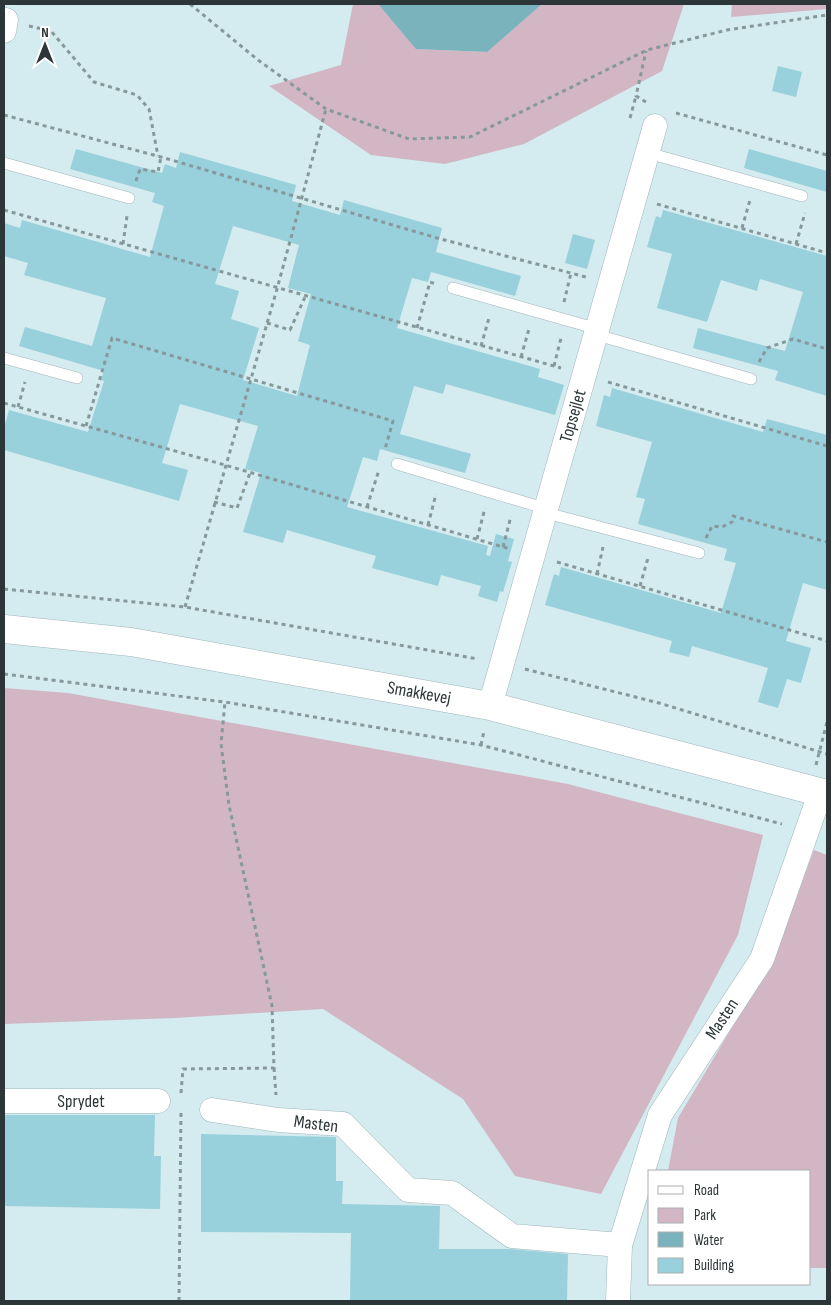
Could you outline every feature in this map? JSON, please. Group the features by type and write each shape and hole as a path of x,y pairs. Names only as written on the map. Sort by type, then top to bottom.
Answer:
{"street":[{"name":"Topsejlet","path":"490,706 504,664 648,153 654,116"},
{"name":"Smakkevej","path":"4,628 131,642 490,706 824,792"},
{"name":"Masten","path":"618,1301 620,1245 660,1115 762,959 806,831 824,792"},
{"name":"Sprydet","path":"4,1101 170,1103"},
{"name":"Masten","path":"212,1110 278,1120 343,1124 408,1190 452,1193 512,1236 620,1245"}],"lane":[{"path":"648,153 802,196"},
{"path":"4,163 129,198"},
{"path":"453,288 563,319 597,332 751,379"},
{"path":"4,358 78,378"},
{"path":"397,464 515,499 607,530 699,553"}],"path":[{"path":"190,4 258,60 326,108 409,139 470,137 646,50 728,30 827,15"},
{"path":"5,26 51,31 94,82 137,95 149,109 158,156"},
{"path":"628,125 646,50"},
{"path":"636,96 654,116 827,155"},
{"path":"186,607 214,502 277,289 326,108"},
{"path":"4,115 158,156 436,238 587,278 589,268"},
{"path":"742,228 754,183"},
{"path":"796,244 806,210 802,196"},
{"path":"635,197 827,253"},
{"path":"4,210 305,297 554,366 827,446"},
{"path":"554,366 571,273"},
{"path":"417,328 430,282 453,288"},
{"path":"267,323 290,330 305,297"},
{"path":"481,346 494,300"},
{"path":"521,357 535,311"},
{"path":"86,426 112,338 251,378 393,421 367,507"},
{"path":"751,379 767,348 793,339 827,349"},
{"path":"18,408 29,365"},
{"path":"4,404 225,465 510,549"},
{"path":"382,462 397,464"},
{"path":"214,502 237,508 250,473"},
{"path":"428,525 440,477"},
{"path":"477,540 489,492"},
{"path":"502,547 515,499"},
{"path":"699,553 712,526 722,527 732,522 733,516 827,542"},
{"path":"597,574 607,530"},
{"path":"640,586 653,541"},
{"path":"557,562 827,641"},
{"path":"4,589 186,607 387,641 504,664 659,703 827,754"},
{"path":"4,674 225,702 481,745 806,831"},
{"path":"179,1301 170,1103 183,1069 274,1068 272,1006 228,805 221,744 225,702"},
{"path":"819,751 827,722"}],"green space":[{"path":"353,4 378,4 417,49 486,52 542,4 684,4 662,71 524,144 445,164 371,155 269,86 341,65"},
{"path":"732,4 827,4 827,9 731,17"},
{"path":"4,688 68,693 568,784 763,835 738,935 601,1194 515,1176 463,1099 323,1009 175,1018 4,1024"},
{"path":"814,850 827,855 827,1268 811,1268 811,1170 668,1170 678,1118 774,957"}],"water":[{"path":"378,4 542,4 487,52 416,49"}],"building":[{"path":"778,66 802,72 796,97 772,91"},
{"path":"76,149 162,173 165,164 176,168 180,152 296,185 292,201 340,215 344,200 442,228 436,252 521,276 515,296 431,272 428,282 412,278 397,328 540,369 538,377 564,385 555,415 446,384 443,394 414,386 400,434 471,454 465,473 380,449 377,461 363,457 347,507 488,546 486,555 490,556 496,534 514,539 508,561 512,562 503,592 500,591 497,602 478,596 481,586 441,575 438,586 372,568 376,556 287,530 283,543 243,532 261,473 245,469 258,426 180,404 162,463 188,470 179,501 4,450 4,428 9,410 88,432 104,381 101,380 104,371 19,346 25,327 92,346 106,298 24,275 28,263 4,256 4,223 20,228 22,220 150,257 164,206 152,202 155,193 70,169","holes":["233,226 299,245 288,288 311,294 298,341 310,345 297,396 243,380 259,328 231,319 239,291 215,284"]},
{"path":"749,149 827,171 827,192 744,168"},
{"path":"663,210 827,256 827,396 775,380 778,371 693,348 698,328 785,351 803,292 760,279 757,291 721,280 707,322 657,308 672,254 647,247 656,216 661,218"},
{"path":"573,234 595,240 587,269 565,263"},
{"path":"612,388 763,432 767,419 827,435 827,590 803,583 786,641 811,648 801,683 787,679 778,708 758,702 768,668 692,646 689,657 669,652 672,641 545,605 554,574 559,576 561,567 721,613 736,563 724,560 727,549 638,524 645,499 636,497 652,442 596,426 604,395 610,397"},
{"path":"4,1115 155,1115 154,1156 161,1156 160,1209 4,1206"},
{"path":"201,1134 336,1137 336,1181 343,1181 342,1204 440,1206 439,1249 510,1249 568,1254 567,1301 350,1301 351,1233 201,1232"}]}
